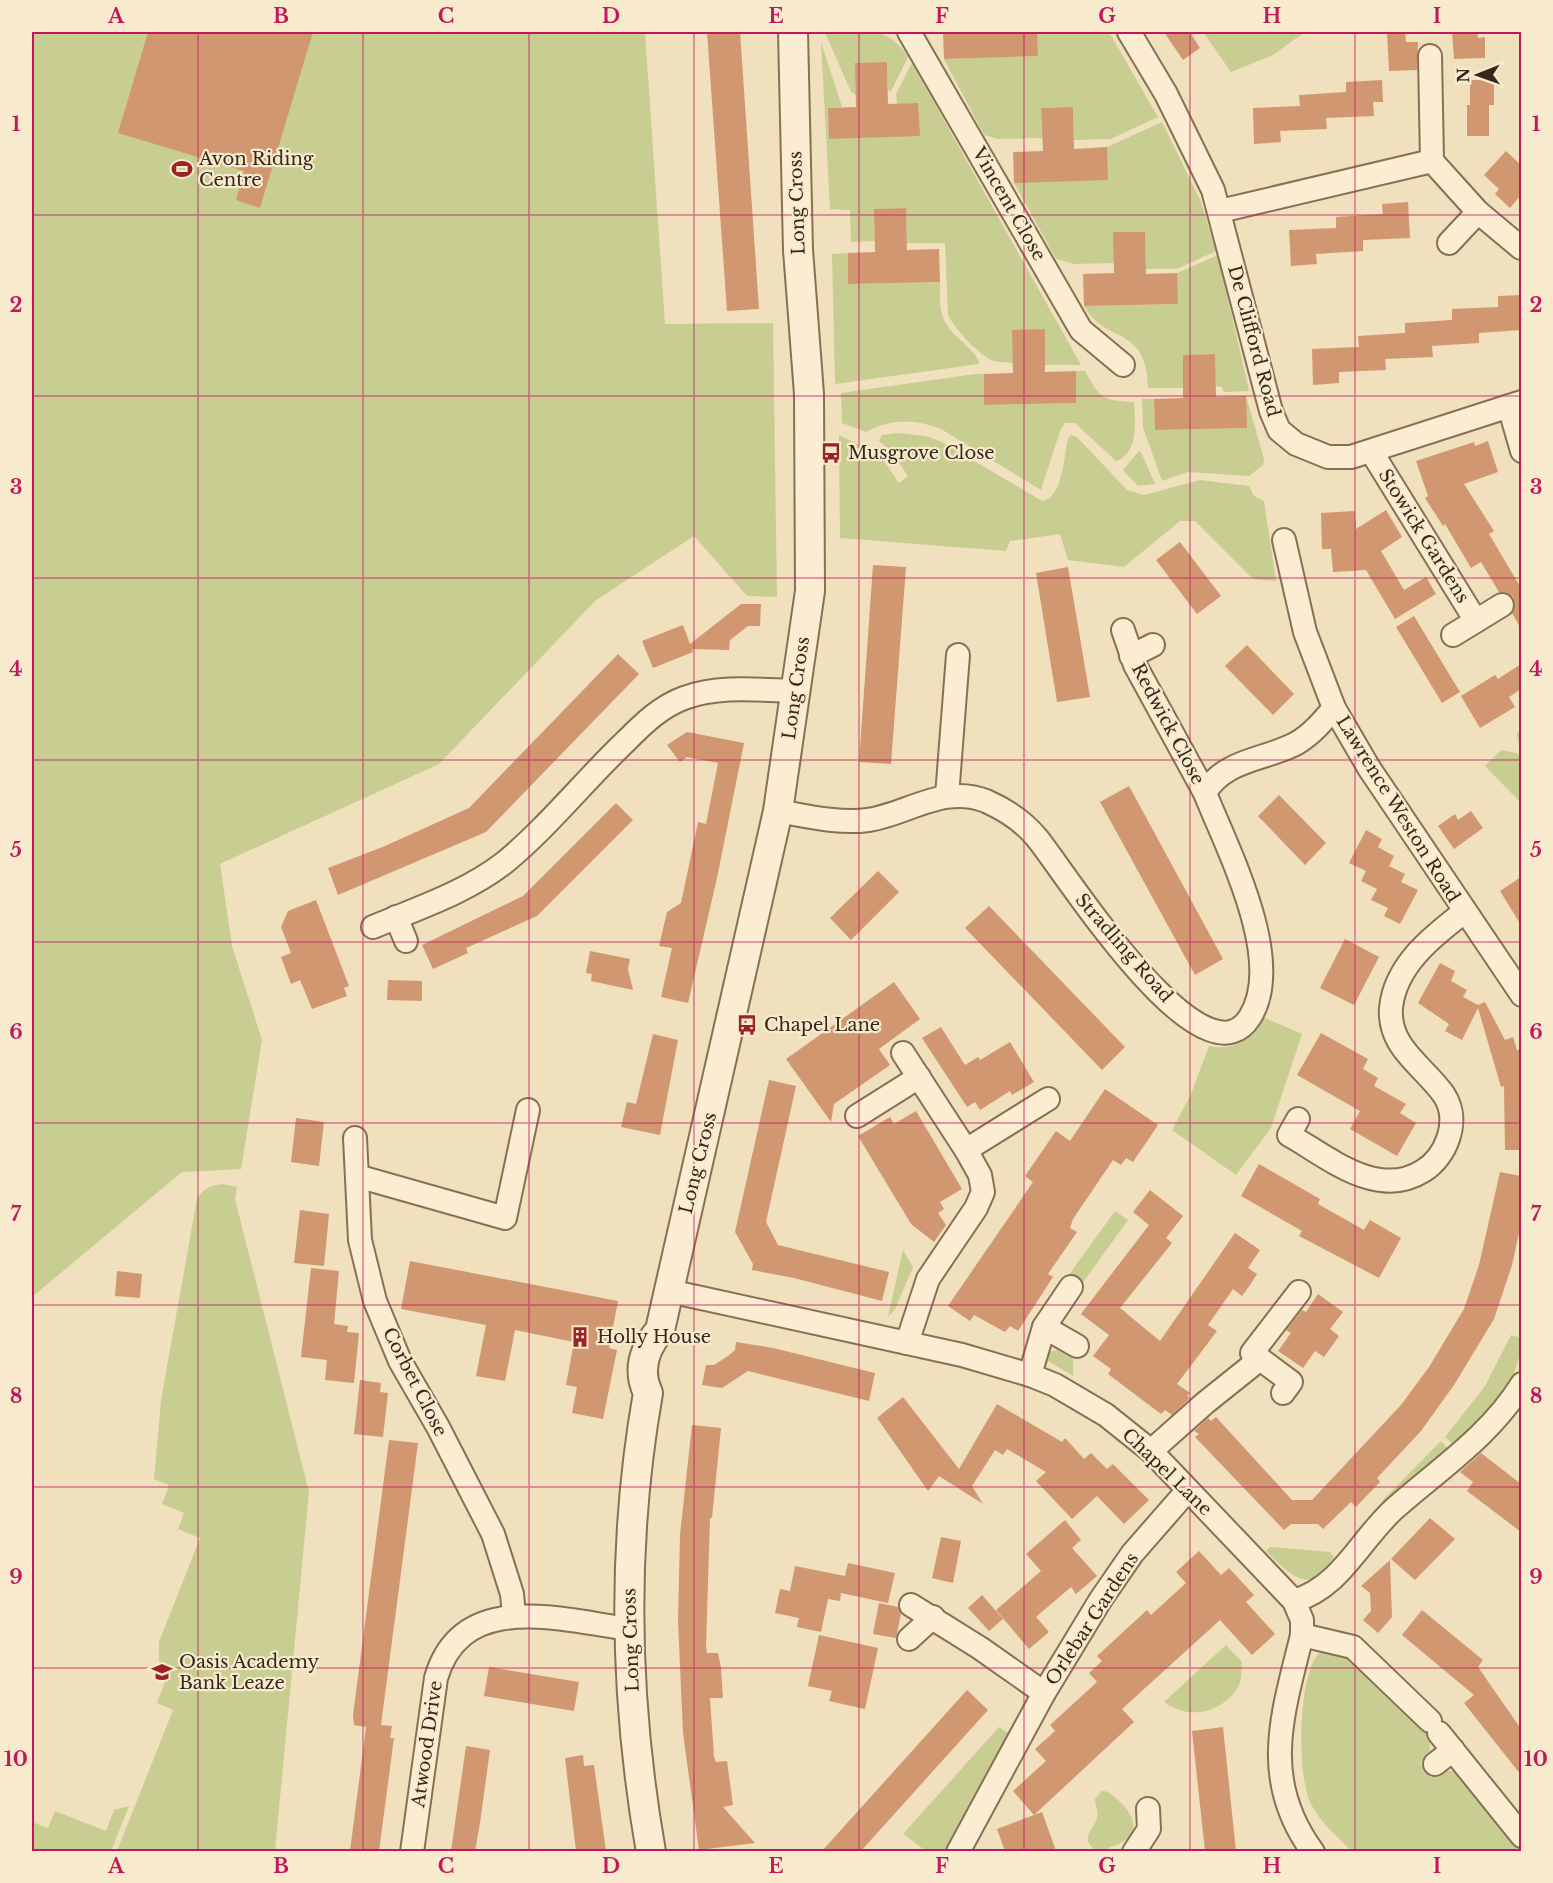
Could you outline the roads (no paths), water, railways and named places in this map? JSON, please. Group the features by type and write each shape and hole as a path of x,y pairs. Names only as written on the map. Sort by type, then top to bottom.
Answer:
{"street":[{"name":"Long Cross","path":"651,1851 637,1749 629,1629 628,1569 633,1510 648,1393 660,1383 666,1348 660,1330 778,811 810,591 809,394 798,250 792,32"},
{"name":"Vincent Close","path":"909,32 1081,330 1123,365"},
{"name":"De Clifford Road","path":"1129,32 1166,94 1213,190 1274,422 1286,437 1317,454 1351,457 1515,404"},
{"path":"1430,56 1432,161 1478,212 1521,249"},
{"path":"1220,211 1432,161"},
{"path":"1449,243 1478,212"},
{"path":"1515,404 1521,451"},
{"name":"Stowick Gardens","path":"1371,451 1476,621"},
{"name":"Lawrence Weston Road","path":"1284,540 1305,632 1334,708 1369,768 1521,995"},
{"name":"Stowick Gardens","path":"1453,635 1502,605"},
{"name":"Redwick Close","path":"1123,630 1131,656 1205,793"},
{"name":"Redwick Close","path":"1131,656 1153,645"},
{"path":"947,796 951,664"},
{"path":"374,927 469,887 503,864 614,752 665,707 682,698 706,692 796,691"},
{"path":"1205,793 1211,783 1226,771 1286,748 1308,736 1334,708"},
{"name":"Stradling Road","path":"778,811 855,821 883,816 947,796 984,801 1029,829 1086,906 1162,996 1195,1023 1210,1031 1226,1032 1243,1026 1256,1008 1261,982 1260,950 1251,910 1205,793"},
{"path":"1298,1119 1289,1135 1364,1178 1384,1180 1411,1177 1438,1158 1450,1131 1447,1101 1398,1041 1392,1022 1391,1009 1398,984 1418,952 1464,912"},
{"path":"396,917 406,940"},
{"path":"903,1053 966,1150 983,1183 981,1199 928,1279 907,1343"},
{"path":"857,1116 919,1077"},
{"path":"966,1150 1048,1099"},
{"path":"357,1176 505,1218 528,1110"},
{"name":"Corbet Close","path":"355,1138 360,1240 375,1301 400,1361 438,1427 493,1534 512,1594 514,1616"},
{"path":"1030,1375 1044,1327 1071,1287"},
{"name":"Chapel Lane","path":"669,1291 962,1354 1030,1375 1081,1399 1106,1415 1151,1451 1294,1601 1302,1620 1302,1635"},
{"path":"1283,1393 1291,1382 1252,1353 1299,1292"},
{"path":"1044,1327 1077,1346"},
{"path":"1151,1451 1205,1403 1260,1359"},
{"path":"1294,1601 1314,1596 1331,1582 1393,1510 1478,1438 1512,1399 1521,1384"},
{"name":"Orlebar Gardens","path":"958,1851 1044,1693 1117,1574 1187,1491"},
{"name":"Orlebar Gardens","path":"911,1605 933,1617 1044,1693"},
{"name":"Atwood Drive","path":"412,1851 440,1665 468,1632 490,1620 514,1616 629,1629"},
{"path":"909,1639 933,1617"},
{"path":"1313,1851 1304,1839 1286,1798 1279,1755 1280,1726 1302,1635 1353,1647 1440,1735 1521,1836"},
{"path":"1435,1764 1440,1735"},
{"path":"1134,1851 1149,1829 1148,1809"}],"place":[{"name":"Avon Riding Centre","path":"182,169"},
{"name":"Musgrove Close","path":"831,453"},
{"name":"Chapel Lane","path":"747,1025"},
{"name":"Holly House","path":"580,1337"},
{"name":"Oasis Academy Bank Leaze","path":"162,1672"}]}
